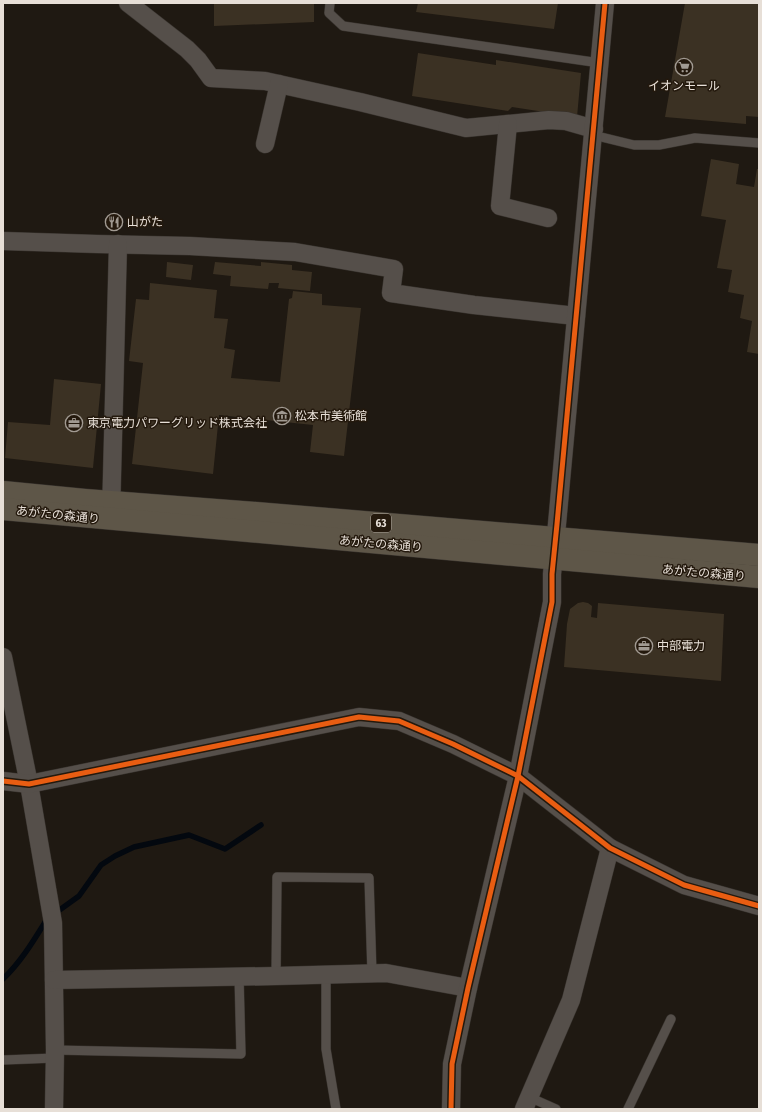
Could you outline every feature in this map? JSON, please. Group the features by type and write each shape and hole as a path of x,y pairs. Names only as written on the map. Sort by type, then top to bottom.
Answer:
{"main road":[{"name":"あがたの森通り","path":"3,492 111,511 553,560 759,577"},
{"name":"あがたの森通り","path":"3,509 111,511 556,538 759,555"}],"street":[{"path":"128,3 188,49 211,78 265,81 466,128 549,120 566,121 594,132"},
{"path":"451,1109 452,1064 468,988 518,776 552,602 553,560 606,3"},
{"path":"265,144 279,84"},
{"path":"508,124 500,206 548,218"},
{"path":"3,241 118,244 295,252 394,269 391,293 474,305 576,316"},
{"path":"111,511 118,244"},
{"path":"3,657 29,784 51,916 54,980 54,1109"},
{"path":"3,780 29,784 360,717 399,721 453,744 518,776 610,848 684,885 759,906"},
{"path":"527,1103 571,1000 610,848"},
{"path":"54,980 386,973 468,988"}],"lane":[{"path":"330,3 329,14 342,26 600,64"},
{"path":"594,132 634,145 659,145 695,138 759,143"},
{"path":"276,976 276,877 369,878 372,974"},
{"path":"326,975 326,1049 336,1109"},
{"path":"3,1060 55,1054 241,1054 239,976"},
{"path":"628,1109 671,1019"},
{"path":"527,1103 556,1109"}],"building":[{"path":"214,3 314,3 314,22 214,26"},
{"path":"418,3 558,3 554,29 416,12"},
{"path":"685,3 759,3 759,117 746,116 746,124 665,117"},
{"path":"418,53 496,65 496,60 581,73 577,117 512,107 508,111 412,96"},
{"path":"711,159 739,164 736,184 754,187 757,169 759,169 759,354 747,352 752,321 740,318 744,295 728,292 732,270 717,268 726,220 701,216"},
{"path":"167,262 193,265 191,280 166,277"},
{"path":"215,262 261,266 261,262 292,265 292,270 312,272 310,291 278,288 279,283 269,283 268,289 230,286 231,276 213,274"},
{"path":"150,283 217,290 214,318 228,319 224,348 235,350 231,378 280,382 289,299 292,298 293,291 322,294 322,305 361,308 344,456 310,452 313,425 219,415 213,474 132,464 143,363 129,361 136,299 149,300"},
{"name":"東京電力パワーグリッド株式会社","path":"54,379 101,384 93,468 5,458 8,422 50,425"},
{"name":"中部電力","path":"583,602 592,606 591,617 597,618 598,603 724,614 721,681 564,667 567,624 570,609 578,603"}],"waterway":[{"path":"54,914 79,896 101,865 134,847 189,835 225,849 261,825"},
{"path":"3,979 21,958 47,919"}],"cycle path":[{"path":"451,1109 452,1064 468,988 518,776 552,602 552,574 605,3"},
{"path":"3,781 29,784 359,717 399,721 453,744 518,776 610,848 684,885 759,906"}],"place":[{"name":"イオンモール","path":"684,67"},
{"name":"山がた","path":"114,222"},
{"name":"松本市美術館","path":"282,416"},
{"name":"東京電力パワーグリッド株式会社","path":"74,423"},
{"name":"中部電力","path":"644,646"}]}
